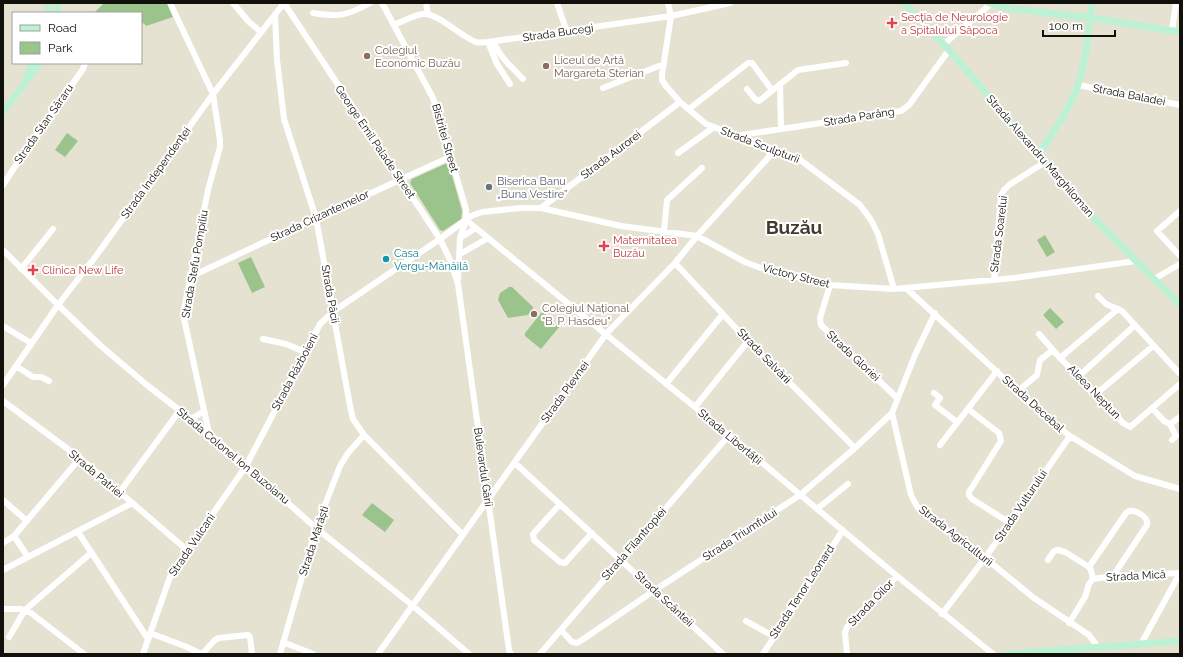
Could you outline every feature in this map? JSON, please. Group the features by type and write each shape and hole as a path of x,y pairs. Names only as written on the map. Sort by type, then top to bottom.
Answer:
{"main road":[{"name":"Strada Alexandru Marghiloman","path":"904,3 944,44 1101,226 1180,305"},
{"path":"990,3 1005,8 1090,18 1180,32"},
{"path":"1039,154 1065,112 1078,85 1085,52 1092,3"},
{"path":"25,82 32,64"},
{"path":"3,112 39,64"},
{"path":"1007,654 1180,642"}],"street":[{"name":"Strada Stefu Pompiliu","path":"170,3 213,94 220,147 208,190 183,318 209,433"},
{"path":"233,3 248,22 261,32"},
{"name":"Strada Independenței","path":"3,385 15,364 96,256 213,94 284,3"},
{"name":"George Emil Palade Street","path":"284,3 440,239 451,262 458,284"},
{"path":"312,13 328,16 347,14 370,3"},
{"name":"Bistritei Street","path":"382,3 433,98 466,209 466,220 460,238 458,284"},
{"path":"394,25 420,15 428,14 426,3"},
{"path":"557,3 567,32"},
{"path":"668,3 671,16"},
{"path":"699,10 702,3"},
{"name":"Strada Bucegi","path":"428,14 467,38 476,42 491,42 671,16 730,3"},
{"path":"944,44 990,3"},
{"path":"1172,30 1176,3"},
{"name":"Strada Păcii","path":"275,15 277,60 284,119 316,218 334,311 351,414 364,435 463,535"},
{"name":"Strada Sculpturii","path":"671,16 662,80 666,86 680,102 706,124 799,159 860,205 871,220 878,234 894,289"},
{"path":"491,42 501,56 524,79"},
{"path":"491,42 497,64 510,84"},
{"name":"Strada Parâng","path":"739,136 901,111 909,105 949,50"},
{"path":"747,89 757,101 798,70 846,62"},
{"path":"689,109 748,63 752,63 772,90"},
{"name":"Strada Stan Săraru","path":"3,185 29,145 83,69 85,64"},
{"path":"602,88 664,64"},
{"path":"780,84 780,129"},
{"name":"Strada Baladei","path":"1078,85 1180,105"},
{"name":"Strada Aurorei","path":"541,208 680,102"},
{"path":"678,153 714,127"},
{"name":"Strada Plevnei","path":"378,654 606,334 675,263 697,236 776,150"},
{"name":"Strada Crizantemelor","path":"190,277 450,157"},
{"name":"Strada Soarelui","path":"994,280 1001,196 1009,185 1045,162"},
{"path":"664,232 667,200 702,168"},
{"name":"Victory Street","path":"440,239 473,215 482,212 541,208 621,226 697,236 750,264 830,285 894,289 994,280 1136,261"},
{"path":"1180,211 1157,231 1180,256"},
{"name":"Strada Libertății","path":"466,220 694,408 729,435 942,614 993,654"},
{"path":"460,238 476,228"},
{"path":"22,268 53,230"},
{"path":"460,254 488,238"},
{"name":"Strada Războieni","path":"246,466 320,324 334,311 440,239"},
{"name":"Strada Colonel Ion Buzoianu","path":"3,250 107,351 148,386 209,433 316,528 412,605 469,654"},
{"name":"Strada Salvării","path":"675,263 748,341 855,448"},
{"path":"1154,279 1180,264"},
{"name":"Bulevardul Gării","path":"458,284 510,653"},
{"name":"Strada Gloriei","path":"830,285 820,318 821,325 898,398"},
{"name":"Strada Decebal","path":"906,288 935,313 1047,418 1070,436 1135,476 1180,489"},
{"path":"1098,296 1106,304 1118,309 1180,374"},
{"path":"1060,358 1118,309"},
{"path":"892,414 915,355 935,313"},
{"path":"666,384 723,314"},
{"path":"3,326 31,343"},
{"path":"1079,376 1134,326"},
{"name":"Aleea Neptun","path":"1039,334 1060,358 1123,423 1130,427 1180,384"},
{"path":"263,339 286,344 305,352"},
{"path":"694,408 748,341"},
{"path":"1096,394 1153,346"},
{"path":"1018,391 1037,375 1040,360 1053,350"},
{"path":"15,364 33,377 41,377 49,382"},
{"path":"940,445 996,371"},
{"path":"934,393 940,398 935,405 957,422"},
{"name":"Strada Patriei","path":"3,400 80,458 187,550"},
{"path":"968,408 999,433 1001,441 969,492 969,495 972,499 1010,523"},
{"path":"1152,408 1164,421 1170,424 1176,436 1172,440"},
{"path":"119,493 180,410"},
{"path":"191,419 204,411"},
{"name":"Strada Triumfului","path":"561,630 570,641 577,643 800,495 892,414"},
{"name":"Strada Agriculturii","path":"892,414 912,495 917,506 1034,598 1090,635 1098,647"},
{"path":"1170,424 1180,417"},
{"name":"Strada Mărăști","path":"280,654 316,528 344,459 364,435"},
{"name":"Strada Filantropiei","path":"540,654 729,435"},
{"name":"Strada Vulturului","path":"942,614 985,558 1070,436"},
{"path":"3,544 14,536 80,458"},
{"name":"Strada Scânteii","path":"515,463 723,654"},
{"name":"Strada Vulcani","path":"142,654 171,574 246,466"},
{"path":"818,509 848,484"},
{"path":"3,500 27,521"},
{"path":"3,570 132,503"},
{"path":"560,504 533,534 534,540 560,562 565,563 592,533"},
{"path":"1089,567 1126,513 1131,510 1134,511 1146,518 1148,523 1113,576"},
{"name":"Strada Tenor Leonard","path":"762,654 843,530"},
{"path":"78,532 149,636 187,647 202,654 214,640 218,638 248,635 250,637 252,654"},
{"path":"14,536 28,557"},
{"path":"1048,560 1054,551 1061,551 1089,567 1091,570 1093,580 1089,584 1085,597 1070,623"},
{"path":"9,637 25,610 91,553"},
{"name":"Strada Mică","path":"1093,580 1113,576 1180,573"},
{"name":"Strada Mică","path":"1141,644 1180,573"},
{"name":"Strada Oilor","path":"847,654 845,633 847,628 897,576"},
{"path":"3,609 25,610 31,613 84,654"},
{"path":"746,621 773,636"},
{"path":"283,642 313,654"}],"green space":[{"path":"104,3 167,3 173,17 146,26 144,23 142,24 142,12 95,12"},
{"path":"67,133 78,141 65,157 55,150"},
{"path":"445,164 449,165 462,211 461,219 443,231 440,230 410,183 412,179"},
{"path":"1045,235 1055,252 1047,257 1037,240"},
{"path":"251,257 265,287 252,293 238,263"},
{"path":"509,287 512,287 533,307 528,315 508,318 498,300 500,293"},
{"path":"1050,308 1064,322 1056,329 1043,315"},
{"path":"542,312 560,326 541,349 525,336 525,333"},
{"path":"372,503 394,520 385,532 362,515"}],"place":[{"name":"Secția de Neurologie a Spitalului Săpoca","path":"892,23"},
{"name":"Colegiul Economic Buzău","path":"367,56"},
{"name":"Liceul de Artă Margareta Sterian","path":"546,66"},
{"name":"Biserica Banu „Buna Vestire”","path":"489,187"},
{"name":"Maternitatea Buzău","path":"604,246"},
{"name":"Casa Vergu-Mănăilă","path":"386,259"},
{"name":"Clinica New Life","path":"33,270"},
{"name":"Colegiul Național \"B. P. Hasdeu\"","path":"534,314"}],"district":[{"name":"Buzău","path":"794,227"}]}
